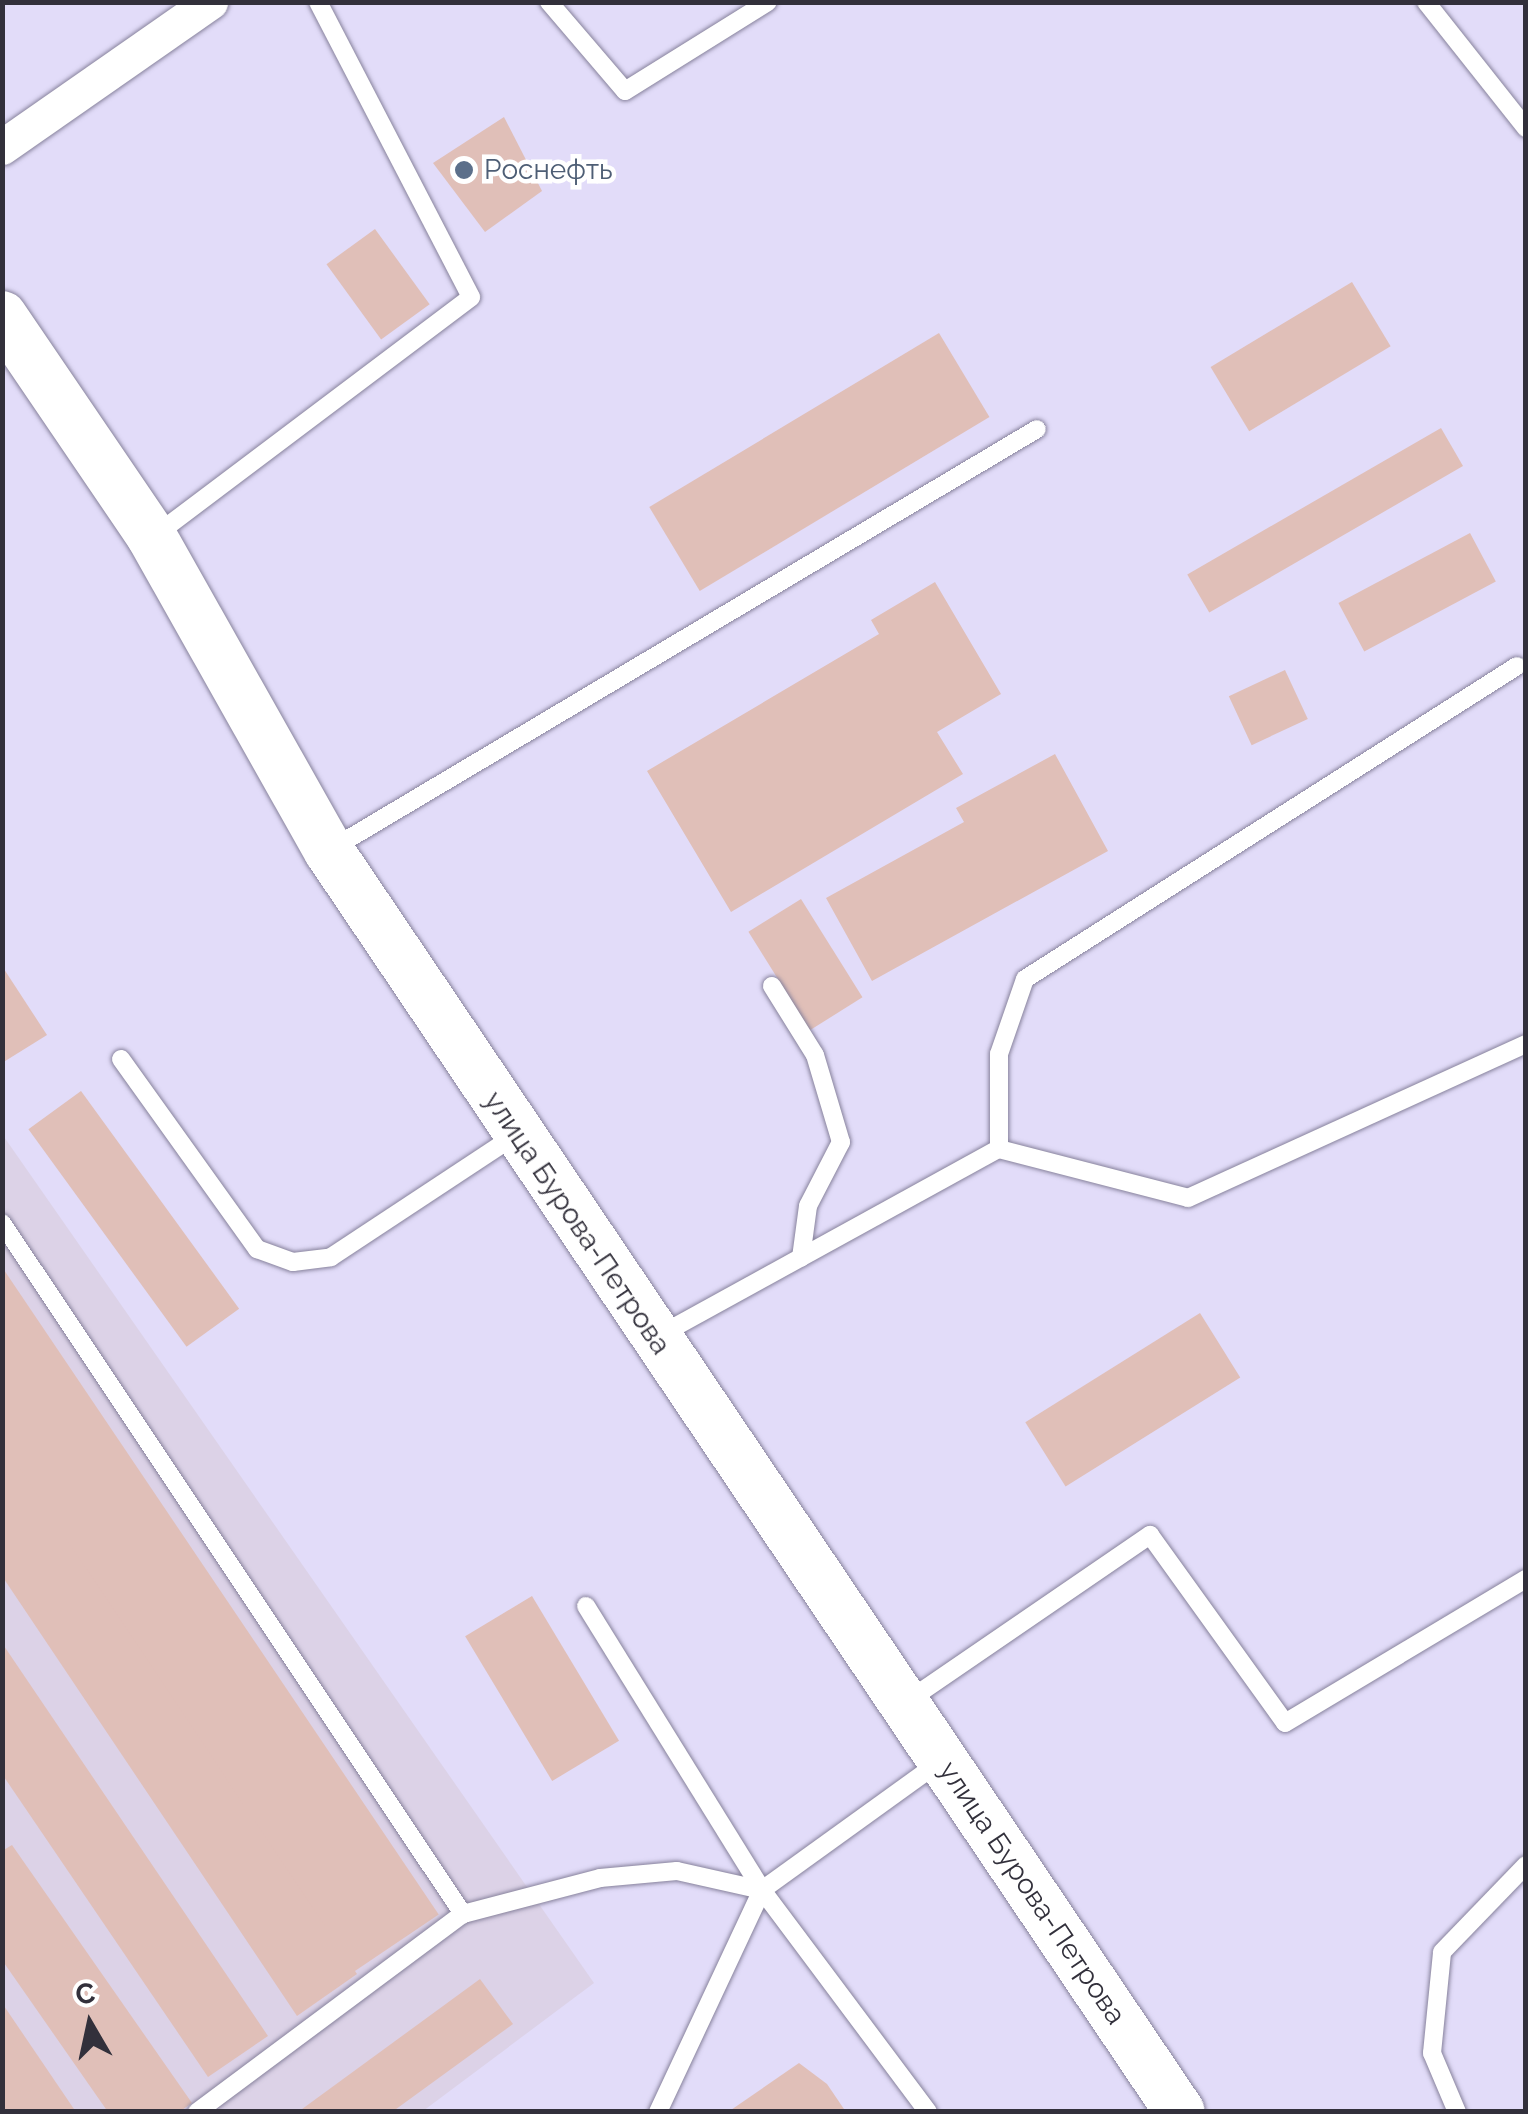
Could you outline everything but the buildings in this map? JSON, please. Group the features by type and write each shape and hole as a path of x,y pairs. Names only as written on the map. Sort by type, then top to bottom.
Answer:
{"main road":[{"name":"улица Бурова-Петрова","path":"2,316 152,537 328,851 901,1705 1180,2112"}],"street":[{"path":"2,147 210,2"}],"lane":[{"path":"152,537 288,441 471,297 318,2"},
{"path":"550,2 624,91 768,2"},
{"path":"1426,2 1526,128"},
{"path":"328,851 1037,429"},
{"path":"999,1149 999,1054 1026,979 1516,666"},
{"path":"772,986 814,1055 841,1142 808,1206 801,1258"},
{"path":"655,1338 999,1149 1188,1198 1526,1044"},
{"path":"121,1059 257,1249 293,1262 331,1257 516,1135"},
{"path":"2,1223 463,1914"},
{"path":"901,1705 1150,1536 1284,1724 1526,1579"},
{"path":"586,1606 762,1890 928,2112"},
{"path":"658,2112 762,1890 941,1760"},
{"path":"1458,2112 1432,2052 1442,1952 1526,1865"},
{"path":"197,2112 463,1914 600,1878 677,1871 762,1890"}],"shaded area":[{"path":"2,1134 594,1983 423,2111 3,2111"}],"place":[{"name":"Роснефть","path":"464,170"}]}
